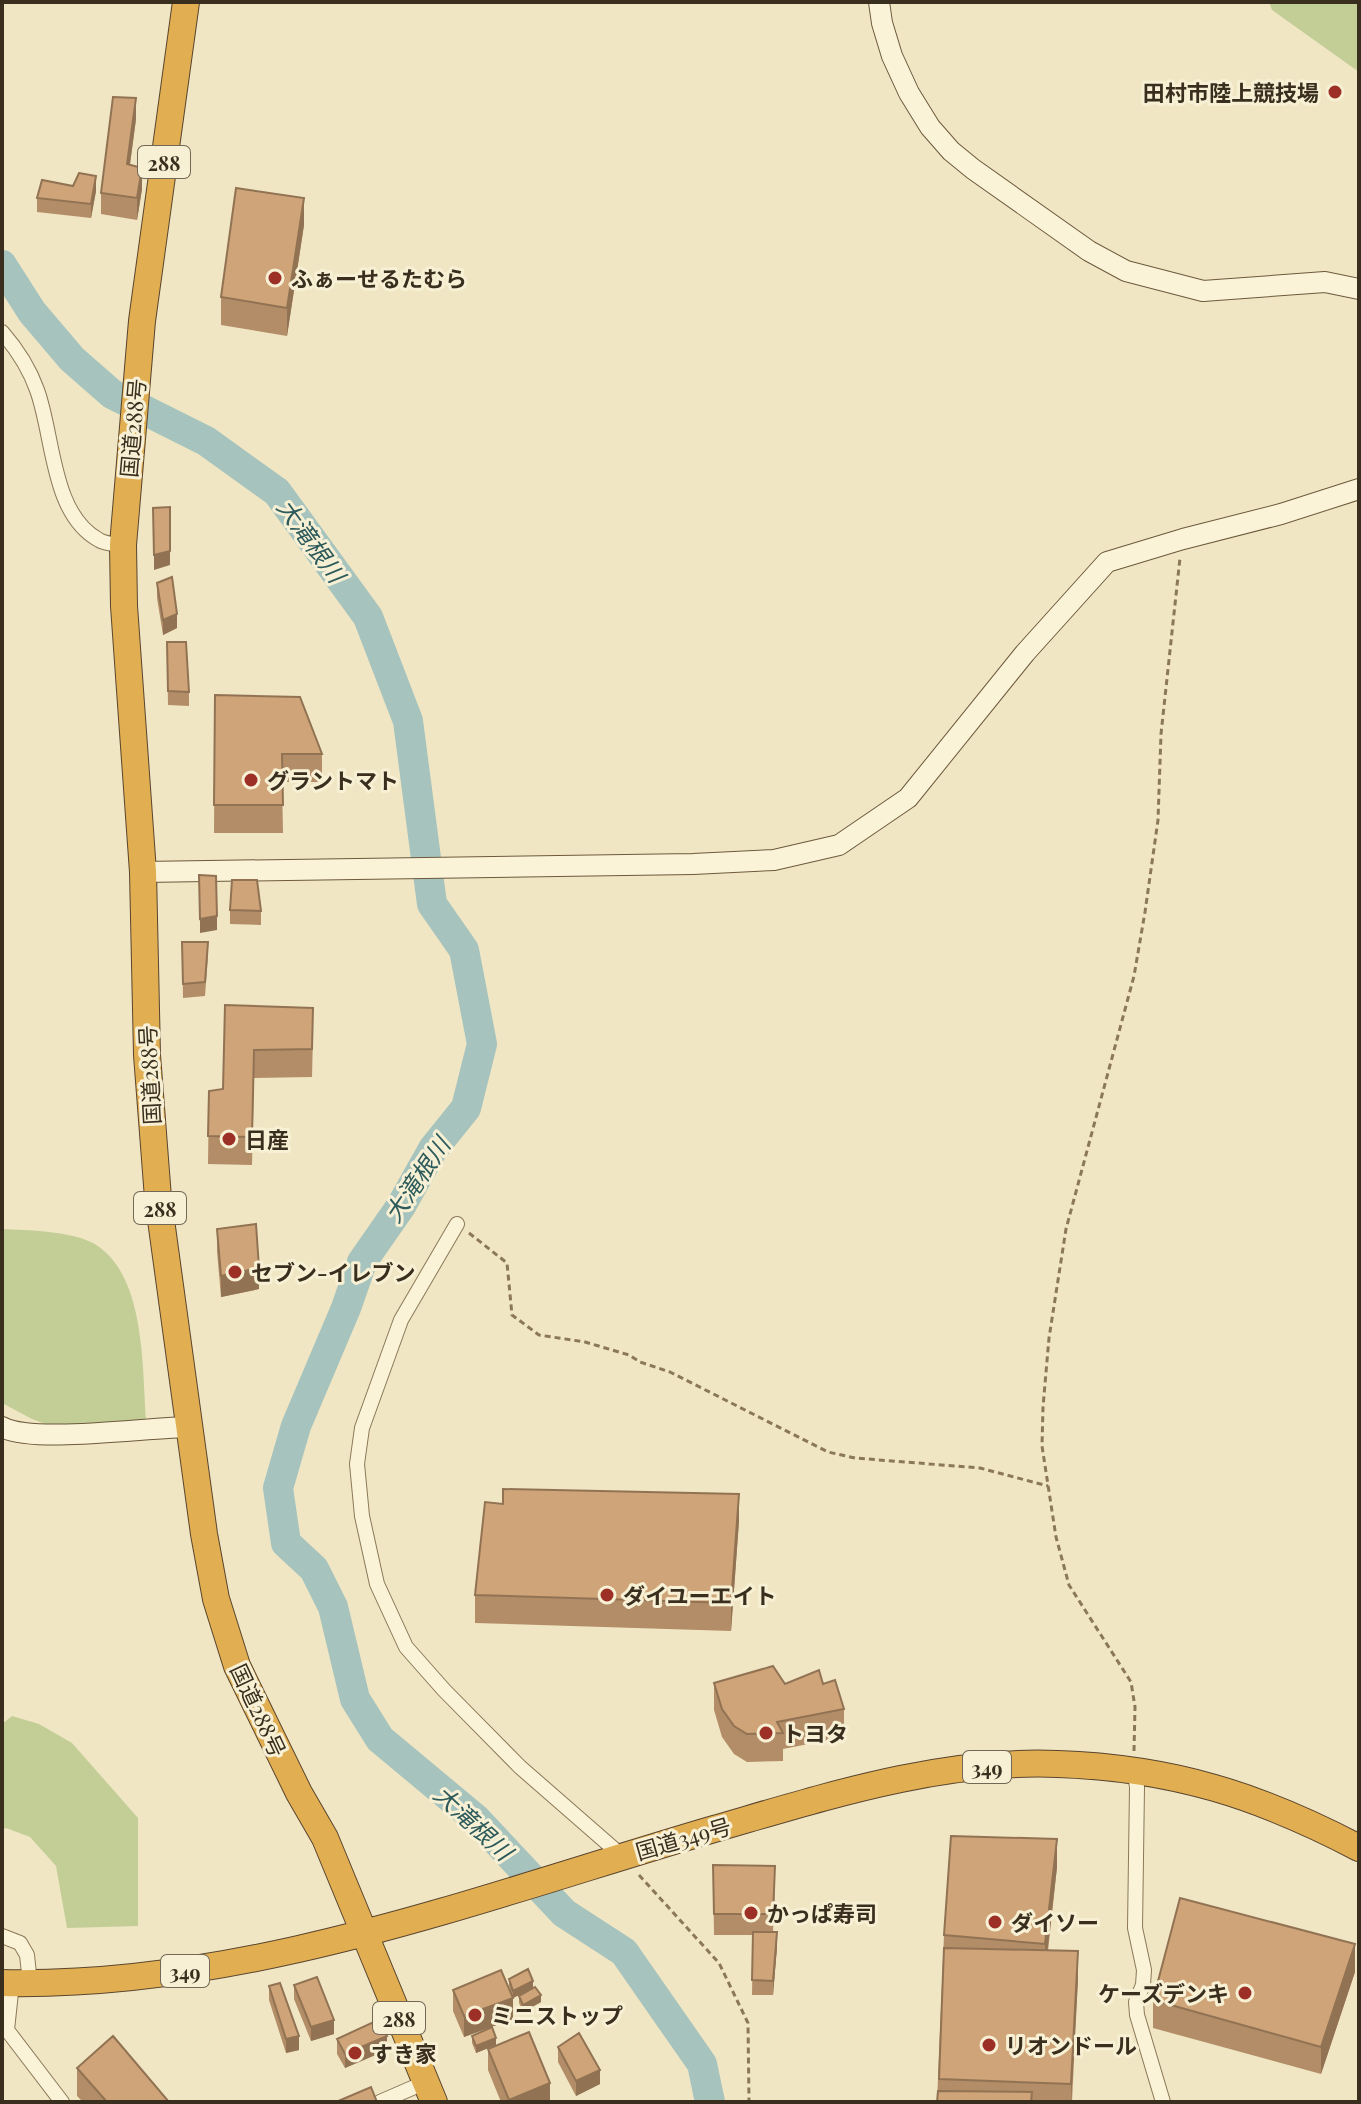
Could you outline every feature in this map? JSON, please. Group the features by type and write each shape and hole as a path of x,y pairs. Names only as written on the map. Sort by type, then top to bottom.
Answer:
{"highway":[{"name":"国道288号","path":"186,2 142,321 123,545 124,606 143,872 145,995 153,1142 160,1212 204,1534 216,1599 237,1666 299,1793 325,1838 430,2092"},
{"name":"国道349号","path":"15,1983 191,1970 364,1933 825,1797 908,1778 1011,1764 1134,1769 1206,1785 1303,1819 1359,1848"}],"street":[{"path":"879,2 892,56 909,93 930,127 951,151 973,169 1089,251 1126,271 1203,291 1325,282 1359,289"},
{"path":"2,332 12,343 37,389 65,501 78,523 100,541 123,545"},
{"path":"143,872 693,864 774,860 839,845 908,798 1025,653 1107,562 1359,489"},
{"path":"457,1224 401,1320 362,1428 357,1464 362,1516 377,1584 406,1647 520,1767 616,1858"},
{"path":"2,1427 12,1432 52,1434 191,1427"},
{"path":"1134,1769 1137,1787 1135,1928 1144,1970 1143,1985 1136,2002 1137,2015 1163,2102"},
{"path":"2,1936 20,1943 27,1955 15,1983 5,2031 62,2102"},
{"path":"380,2102 430,2092"}],"path":[{"path":"1134,1769 1135,1707 1131,1682 1069,1585 1056,1537 1042,1446 1049,1338 1066,1229 1134,976 1145,912 1158,820 1161,734 1174,595 1183,539"},
{"path":"457,1224 507,1263 512,1315 539,1335 585,1342 629,1355 670,1372 828,1452 855,1458 980,1468 1048,1486"},
{"path":"616,1858 719,1963 748,2023 749,2102"}],"green space":[{"path":"1269,2 1359,2 1359,72 1272,10"},
{"path":"2,1229 73,1236 93,1243 110,1257 123,1276 138,1323 146,1420 56,1428 2,1403"},
{"path":"12,1716 39,1724 72,1743 138,1818 138,1926 67,1928 56,1866 30,1837 6,1828 2,1830 2,1724"}],"building":[{"path":"113,97 136,98 127,164 142,168 137,198 101,193"},
{"path":"79,173 96,176 91,204 37,198 42,180 73,186"},
{"path":"236,188 304,198 287,308 221,297"},
{"path":"170,507 170,551 154,555 153,508"},
{"path":"172,577 177,614 163,620 157,583"},
{"path":"167,642 186,642 189,692 168,691"},
{"path":"215,695 300,697 322,754 282,754 283,805 214,805"},
{"path":"199,875 216,876 217,916 200,919"},
{"path":"232,880 257,880 261,911 230,910"},
{"path":"182,942 208,942 205,982 183,984"},
{"path":"225,1005 313,1008 312,1049 254,1050 252,1137 208,1136 209,1091 223,1089"},
{"path":"256,1224 259,1268 221,1276 217,1229"},
{"path":"503,1489 739,1494 731,1603 475,1595 485,1502 503,1504"},
{"path":"773,1666 785,1684 819,1670 823,1684 835,1680 844,1709 777,1722 783,1733 747,1734 734,1726 722,1709 714,1683"},
{"path":"951,1836 1057,1839 1045,1944 944,1935"},
{"path":"713,1865 775,1866 773,1914 714,1914"},
{"path":"1180,1898 1355,1944 1321,2047 1153,2000"},
{"path":"753,1932 777,1932 773,1981 752,1980"},
{"path":"944,1948 1078,1951 1071,2084 939,2079"},
{"path":"528,1969 533,1981 513,1991 509,1979"},
{"path":"501,1970 513,1998 464,2016 453,1990"},
{"path":"317,1977 334,2020 311,2027 294,1985"},
{"path":"280,1983 299,2036 286,2039 269,1986"},
{"path":"535,1987 541,1995 523,2005 519,1996"},
{"path":"378,2020 387,2036 345,2054 337,2039"},
{"path":"492,2027 496,2038 476,2046 472,2036"},
{"path":"529,2032 550,2083 509,2100 488,2049"},
{"path":"579,2033 600,2070 576,2081 558,2047"},
{"path":"113,2036 169,2102 107,2102 77,2068"},
{"path":"371,2087 377,2102 336,2102"},
{"path":"938,2091 1032,2092 1031,2102 937,2102"}],"waterway":[{"name":"大滝根川","path":"2,265 32,312 72,359 112,394 206,441 277,492 368,617 408,721 432,904 464,950 482,1044 466,1108 433,1149 401,1206 362,1262 296,1426 278,1488 286,1543 314,1569 333,1607 355,1699 380,1739 476,1819 564,1913 624,1952 702,2064 710,2102"}],"place":[{"name":"田村市陸上競技場","path":"1335,92"},
{"name":"ふぁーせるたむら","path":"275,278"},
{"name":"グラントマト","path":"251,780"},
{"name":"日産","path":"229,1139"},
{"name":"セブン-イレブン","path":"235,1272"},
{"name":"ダイユーエイト","path":"607,1595"},
{"name":"トヨタ","path":"766,1733"},
{"name":"かっぱ寿司","path":"751,1913"},
{"name":"ダイソー","path":"995,1922"},
{"name":"ケーズデンキ","path":"1245,1993"},
{"name":"ミニストップ","path":"475,2015"},
{"name":"リオンドール","path":"989,2045"},
{"name":"すき家","path":"355,2053"}]}
